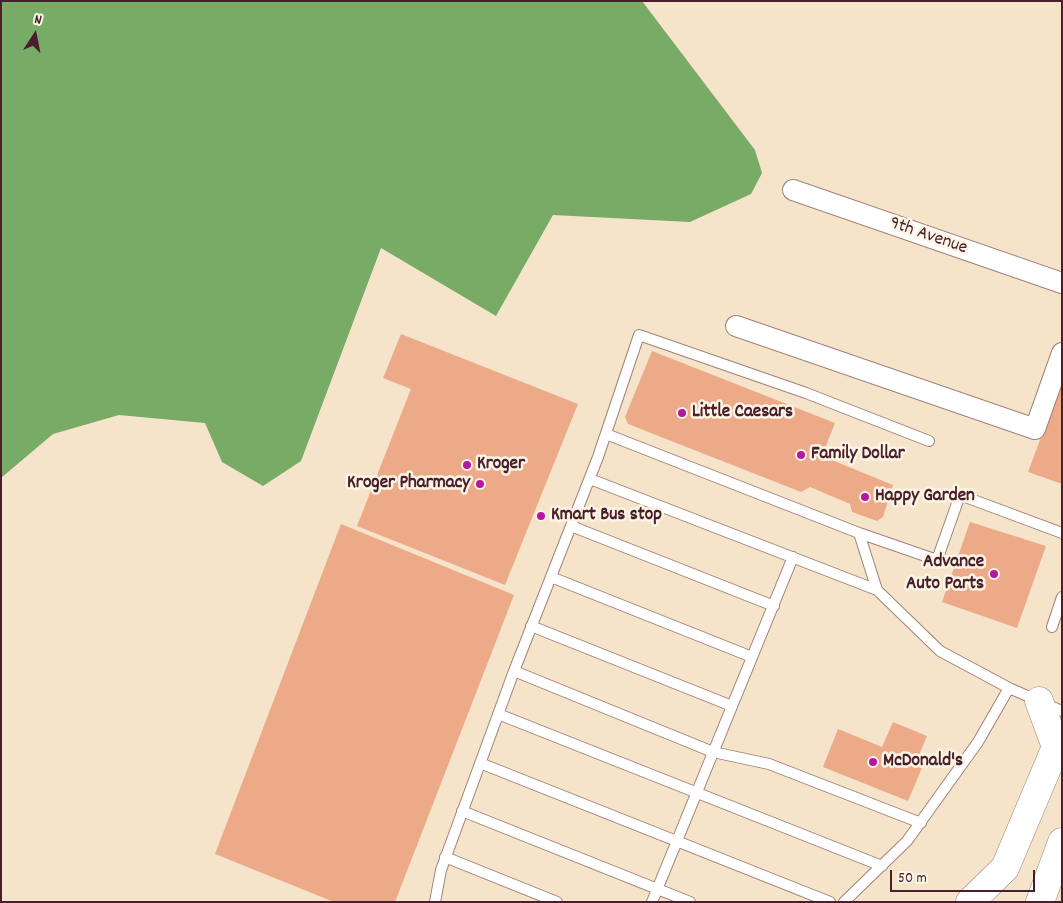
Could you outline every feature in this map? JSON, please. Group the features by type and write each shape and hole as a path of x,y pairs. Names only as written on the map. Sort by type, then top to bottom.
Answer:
{"main road":[{"path":"994,902 1005,868 1059,746 1050,706"},
{"path":"1047,892 1062,842"},
{"path":"970,902 1005,868"}],"street":[{"name":"9th Avenue","path":"793,190 1062,283"},
{"path":"736,326 1035,428 1062,353"}],"lane":[{"path":"435,902 445,857 531,626 590,479 639,335 806,393 929,441"},
{"path":"606,434 860,533 937,560 960,495 1062,533"},
{"path":"590,479 877,590 940,651 1009,688 1050,706"},
{"path":"571,526 774,606"},
{"path":"860,533 877,590"},
{"path":"652,902 794,558"},
{"path":"551,577 752,657"},
{"path":"1052,627 1062,597"},
{"path":"531,626 732,706"},
{"path":"514,671 714,752 769,764 920,823"},
{"path":"844,902 907,841 978,742 1009,688"},
{"path":"498,714 696,794 882,866"},
{"path":"480,763 830,902"},
{"path":"462,810 690,902"},
{"path":"445,857 558,902"}],"green space":[{"path":"1,1 642,1 755,150 762,173 751,194 690,222 553,215 496,316 381,248 301,461 263,486 222,462 205,423 119,415 53,434 1,478"}],"building":[{"name":"Kroger","path":"401,334 578,404 505,585 357,526 411,389 383,378"},
{"path":"652,351 835,423 822,456 893,485 883,517 877,521 852,512 850,504 810,487 801,492 628,424 625,417"},
{"path":"1062,381 1062,484 1028,472"},
{"name":"Advance Auto Parts","path":"970,522 1046,546 1017,628 942,602"},
{"path":"341,524 514,595 395,902 334,902 215,854"},
{"name":"McDonald's","path":"893,722 927,736 917,760 924,763 908,801 823,767 838,729 882,747"}],"place":[{"name":"Little Caesars","path":"682,413"},
{"name":"Family Dollar","path":"801,455"},
{"name":"Kroger","path":"467,465"},
{"name":"Kroger Pharmacy","path":"480,484"},
{"name":"Happy Garden","path":"865,497"},
{"name":"Kmart Bus stop","path":"541,516"},
{"name":"Advance Auto Parts","path":"994,574"},
{"name":"McDonald's","path":"873,762"}]}
